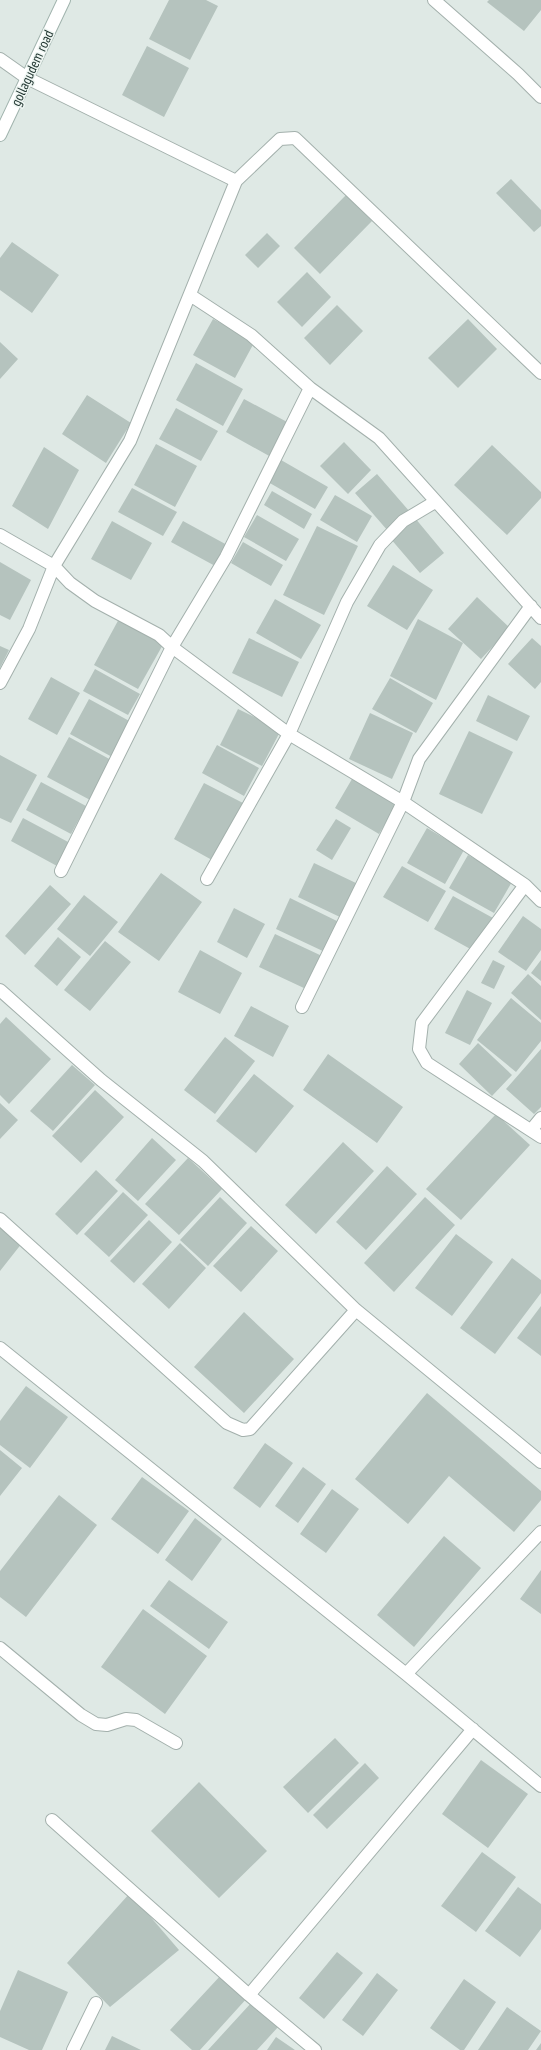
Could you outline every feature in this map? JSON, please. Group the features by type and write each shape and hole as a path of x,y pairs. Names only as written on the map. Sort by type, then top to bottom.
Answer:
{"street":[{"name":"gollagudem road","path":"0,136 64,0"},
{"path":"434,0 518,74 541,97"},
{"path":"0,59 27,78 236,180"},
{"path":"0,683 29,629 54,566 130,441 236,180 280,139 295,138 541,373"},
{"path":"190,295 251,335 310,388 379,438 541,618"},
{"path":"61,871 172,646 226,557 310,388"},
{"path":"207,879 289,734 348,602 380,545 403,521 435,502"},
{"path":"0,534 54,566 80,591 160,635 172,646 289,734 403,802 525,885 541,901"},
{"path":"302,1007 403,802 419,759 531,606"},
{"path":"525,885 473,957 422,1023 419,1049 427,1063 536,1133 541,1118"},
{"path":"0,990 101,1080 204,1161 356,1310 541,1462"},
{"path":"0,1219 227,1422 243,1430 250,1429 356,1310"},
{"path":"0,1348 406,1674 541,1786"},
{"path":"406,1674 541,1532"},
{"path":"0,1648 81,1715 96,1724 107,1725 126,1719 136,1720 176,1743"},
{"path":"249,1994 473,1730"},
{"path":"52,1820 249,1994 315,2050"},
{"path":"73,2050 96,2003"}],"building":[{"path":"169,0 206,0 218,6 190,60 149,39"},
{"path":"489,0 541,0 541,10 524,31 487,2"},
{"path":"147,46 189,68 164,117 122,95"},
{"path":"511,179 541,210 541,226 534,232 496,193"},
{"path":"346,195 372,221 320,274 294,248"},
{"path":"267,233 280,246 258,268 245,255"},
{"path":"12,242 59,275 32,313 0,290 0,258"},
{"path":"307,272 331,297 302,327 277,302"},
{"path":"337,305 363,331 330,365 304,338"},
{"path":"213,319 255,341 235,378 193,355"},
{"path":"468,319 497,349 458,388 428,358"},
{"path":"0,342 18,359 0,379"},
{"path":"196,363 243,389 223,426 176,400"},
{"path":"87,395 131,423 106,463 62,434"},
{"path":"244,399 289,423 271,457 226,432"},
{"path":"176,408 218,431 201,461 159,439"},
{"path":"344,442 371,470 348,494 320,466"},
{"path":"156,444 197,466 175,507 134,485"},
{"path":"492,445 541,492 541,498 507,535 454,485"},
{"path":"44,447 79,470 48,529 12,506"},
{"path":"281,460 328,487 315,509 268,482"},
{"path":"377,474 410,512 388,531 355,493"},
{"path":"132,488 177,512 163,536 118,512"},
{"path":"272,491 312,514 304,529 264,505"},
{"path":"335,495 372,516 357,542 320,520"},
{"path":"257,515 299,539 286,561 244,537"},
{"path":"415,518 444,553 420,573 390,538"},
{"path":"112,521 152,543 131,580 91,559"},
{"path":"183,521 229,546 217,567 171,542"},
{"path":"317,526 358,546 324,615 283,595"},
{"path":"243,542 283,565 271,586 231,563"},
{"path":"0,562 31,580 10,620 0,615"},
{"path":"393,565 433,590 407,630 367,606"},
{"path":"477,597 510,628 481,659 448,629"},
{"path":"275,599 321,625 301,659 256,633"},
{"path":"120,617 165,641 138,689 94,665"},
{"path":"418,619 463,643 436,700 390,676"},
{"path":"249,638 299,662 282,697 232,673"},
{"path":"532,638 541,646 541,682 535,689 508,664"},
{"path":"0,646 9,650 0,668"},
{"path":"95,669 140,694 128,715 83,691"},
{"path":"51,677 80,693 57,735 28,719"},
{"path":"390,678 433,703 416,733 372,709"},
{"path":"488,695 530,716 517,741 476,721"},
{"path":"89,699 133,723 114,758 70,734"},
{"path":"238,709 281,730 262,766 220,745"},
{"path":"370,713 413,733 392,779 349,759"},
{"path":"469,731 513,752 482,814 439,794"},
{"path":"69,737 113,761 92,801 47,777"},
{"path":"217,745 259,768 244,796 202,773"},
{"path":"0,755 37,775 11,823 0,818"},
{"path":"352,779 396,805 379,834 335,808"},
{"path":"41,782 86,806 71,834 26,810"},
{"path":"204,783 243,803 212,860 174,839"},
{"path":"23,818 70,843 57,866 11,841"},
{"path":"336,819 351,828 332,860 316,850"},
{"path":"427,828 464,850 445,884 407,863"},
{"path":"468,855 513,880 494,913 449,888"},
{"path":"314,863 358,884 342,918 298,897"},
{"path":"402,866 446,891 428,922 383,897"},
{"path":"161,873 202,902 159,961 118,932"},
{"path":"50,885 71,904 25,955 5,936"},
{"path":"84,895 118,922 90,956 57,929"},
{"path":"453,896 493,918 474,951 434,929"},
{"path":"290,898 341,923 327,953 276,929"},
{"path":"234,908 265,924 247,958 217,942"},
{"path":"523,916 541,929 541,950 526,971 498,952"},
{"path":"275,934 322,956 306,989 259,967"},
{"path":"58,937 81,957 57,986 34,966"},
{"path":"105,941 131,962 90,1011 64,990"},
{"path":"200,950 242,973 220,1014 178,992"},
{"path":"493,960 505,966 494,989 481,983"},
{"path":"541,960 541,981 531,973"},
{"path":"528,974 541,986 541,1020 511,993"},
{"path":"467,990 492,1003 470,1045 445,1033"},
{"path":"511,998 541,1023 541,1041 516,1072 477,1040"},
{"path":"251,1006 289,1026 273,1057 234,1036"},
{"path":"6,1017 51,1059 9,1104 0,1095 0,1024"},
{"path":"225,1037 255,1061 215,1114 184,1090"},
{"path":"478,1043 512,1075 492,1096 459,1064"},
{"path":"541,1049 541,1107 534,1114 506,1089"},
{"path":"328,1054 403,1107 377,1143 303,1090"},
{"path":"72,1065 95,1085 53,1131 30,1111"},
{"path":"254,1074 294,1106 256,1153 216,1121"},
{"path":"95,1090 124,1117 81,1163 52,1136"},
{"path":"0,1103 18,1120 0,1139"},
{"path":"496,1114 530,1145 461,1220 426,1189"},
{"path":"152,1138 176,1160 138,1201 115,1180"},
{"path":"343,1142 374,1171 316,1234 285,1205"},
{"path":"188,1158 222,1189 179,1235 145,1204"},
{"path":"387,1166 417,1194 366,1250 336,1222"},
{"path":"96,1170 118,1191 77,1235 55,1214"},
{"path":"123,1192 148,1215 109,1257 84,1234"},
{"path":"220,1197 247,1223 208,1266 180,1240"},
{"path":"425,1197 455,1225 394,1292 364,1263"},
{"path":"0,1217 26,1238 0,1271"},
{"path":"149,1220 172,1242 134,1283 110,1261"},
{"path":"251,1226 278,1251 241,1292 213,1266"},
{"path":"456,1234 493,1262 452,1316 415,1288"},
{"path":"180,1243 206,1268 169,1309 142,1284"},
{"path":"512,1258 541,1280 541,1293 495,1354 460,1328"},
{"path":"541,1306 541,1356 517,1338"},
{"path":"244,1312 294,1359 244,1413 194,1367"},
{"path":"26,1386 68,1417 30,1468 0,1445 0,1421"},
{"path":"427,1393 541,1491 541,1500 514,1532 449,1476 408,1524 355,1479"},
{"path":"265,1443 293,1463 260,1508 233,1488"},
{"path":"0,1450 22,1468 0,1496"},
{"path":"303,1467 326,1484 298,1523 275,1506"},
{"path":"142,1477 189,1511 158,1554 111,1519"},
{"path":"332,1489 359,1509 326,1553 300,1534"},
{"path":"59,1495 97,1525 26,1617 0,1597 0,1571"},
{"path":"195,1518 222,1539 192,1581 165,1560"},
{"path":"444,1536 481,1568 414,1647 377,1615"},
{"path":"541,1570 541,1614 520,1599"},
{"path":"169,1580 228,1622 209,1649 150,1606"},
{"path":"143,1609 207,1656 165,1714 101,1667"},
{"path":"335,1738 359,1763 308,1813 283,1787"},
{"path":"481,1760 528,1794 488,1848 442,1814"},
{"path":"365,1763 379,1778 327,1829 313,1815"},
{"path":"199,1782 267,1851 219,1898 151,1831"},
{"path":"482,1852 516,1877 476,1932 441,1906"},
{"path":"518,1887 541,1904 541,1929 520,1957 485,1931"},
{"path":"130,1893 179,1950 110,2007 67,1963"},
{"path":"337,1952 363,1973 324,2019 299,1998"},
{"path":"18,1970 68,1992 42,2050 29,2050 0,2037 0,2011"},
{"path":"377,1973 398,1990 363,2036 342,2020"},
{"path":"222,1974 248,1997 200,2050 192,2050 170,2030"},
{"path":"464,1979 496,2002 464,2050 460,2050 430,2028"},
{"path":"252,2002 279,2026 257,2050 208,2050"},
{"path":"507,2007 541,2031 528,2050 478,2050"},
{"path":"112,2036 141,2050 105,2050"},
{"path":"276,2037 295,2050 267,2050"},
{"path":"541,2043 541,2050 536,2050"}]}
